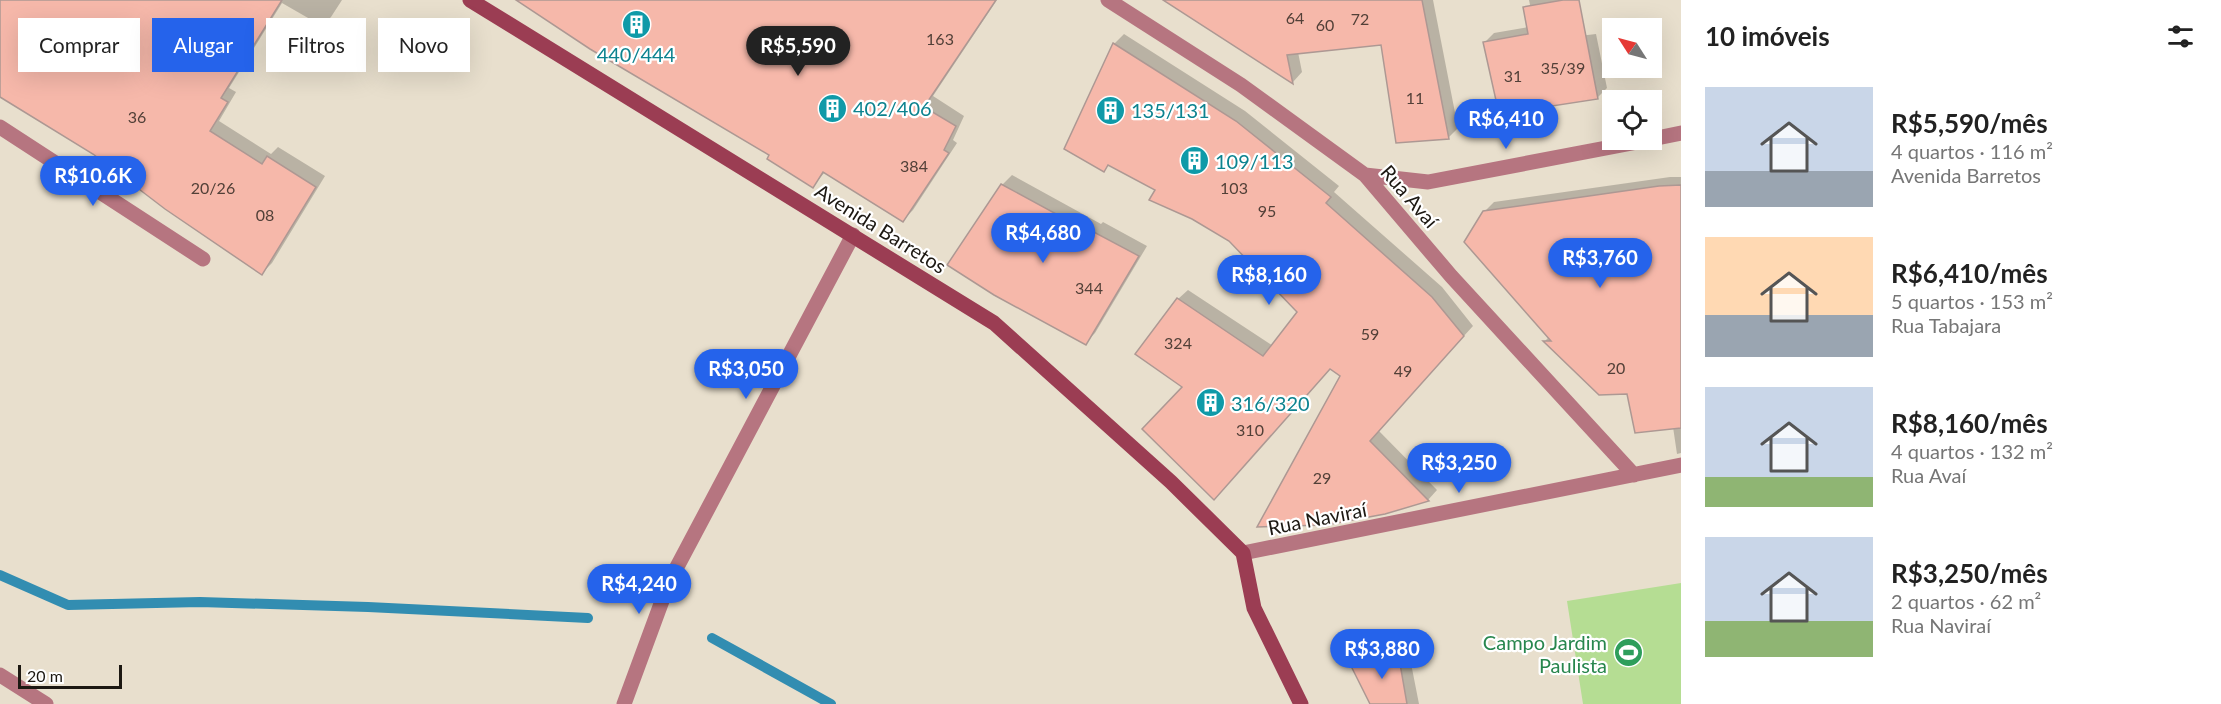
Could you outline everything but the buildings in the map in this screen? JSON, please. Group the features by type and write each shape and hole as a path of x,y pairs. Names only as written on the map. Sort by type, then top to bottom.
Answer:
{"street":[{"name":"Avenida Barretos","path":"470,0 994,323 1171,482 1243,553"},
{"name":"Rua Avaí","path":"1108,0 1241,85 1365,175 1451,276 1634,475"},
{"path":"0,127 203,259"},
{"path":"1662,137 1681,133"},
{"path":"1365,175 1428,182 1602,148"},
{"path":"624,704 669,582 853,235"},
{"name":"Rua Naviraí","path":"1243,553 1681,465"},
{"path":"1243,553 1254,608 1301,704"},
{"path":"0,675 45,704"}],"green space":[{"name":"Campo Jardim Paulista","path":"1681,583 1681,704 1583,704 1567,601"}],"waterway":[{"path":"0,575 68,605 200,602 368,607 588,618"},
{"path":"712,638 831,704"}],"place":[{"name":"440/444","path":"636,24"},
{"name":"402/406","path":"832,108"},
{"name":"135/131","path":"1110,110"},
{"name":"109/113","path":"1194,161"},
{"name":"316/320","path":"1210,403"},
{"name":"Campo Jardim Paulista","path":"1628,653"}]}
